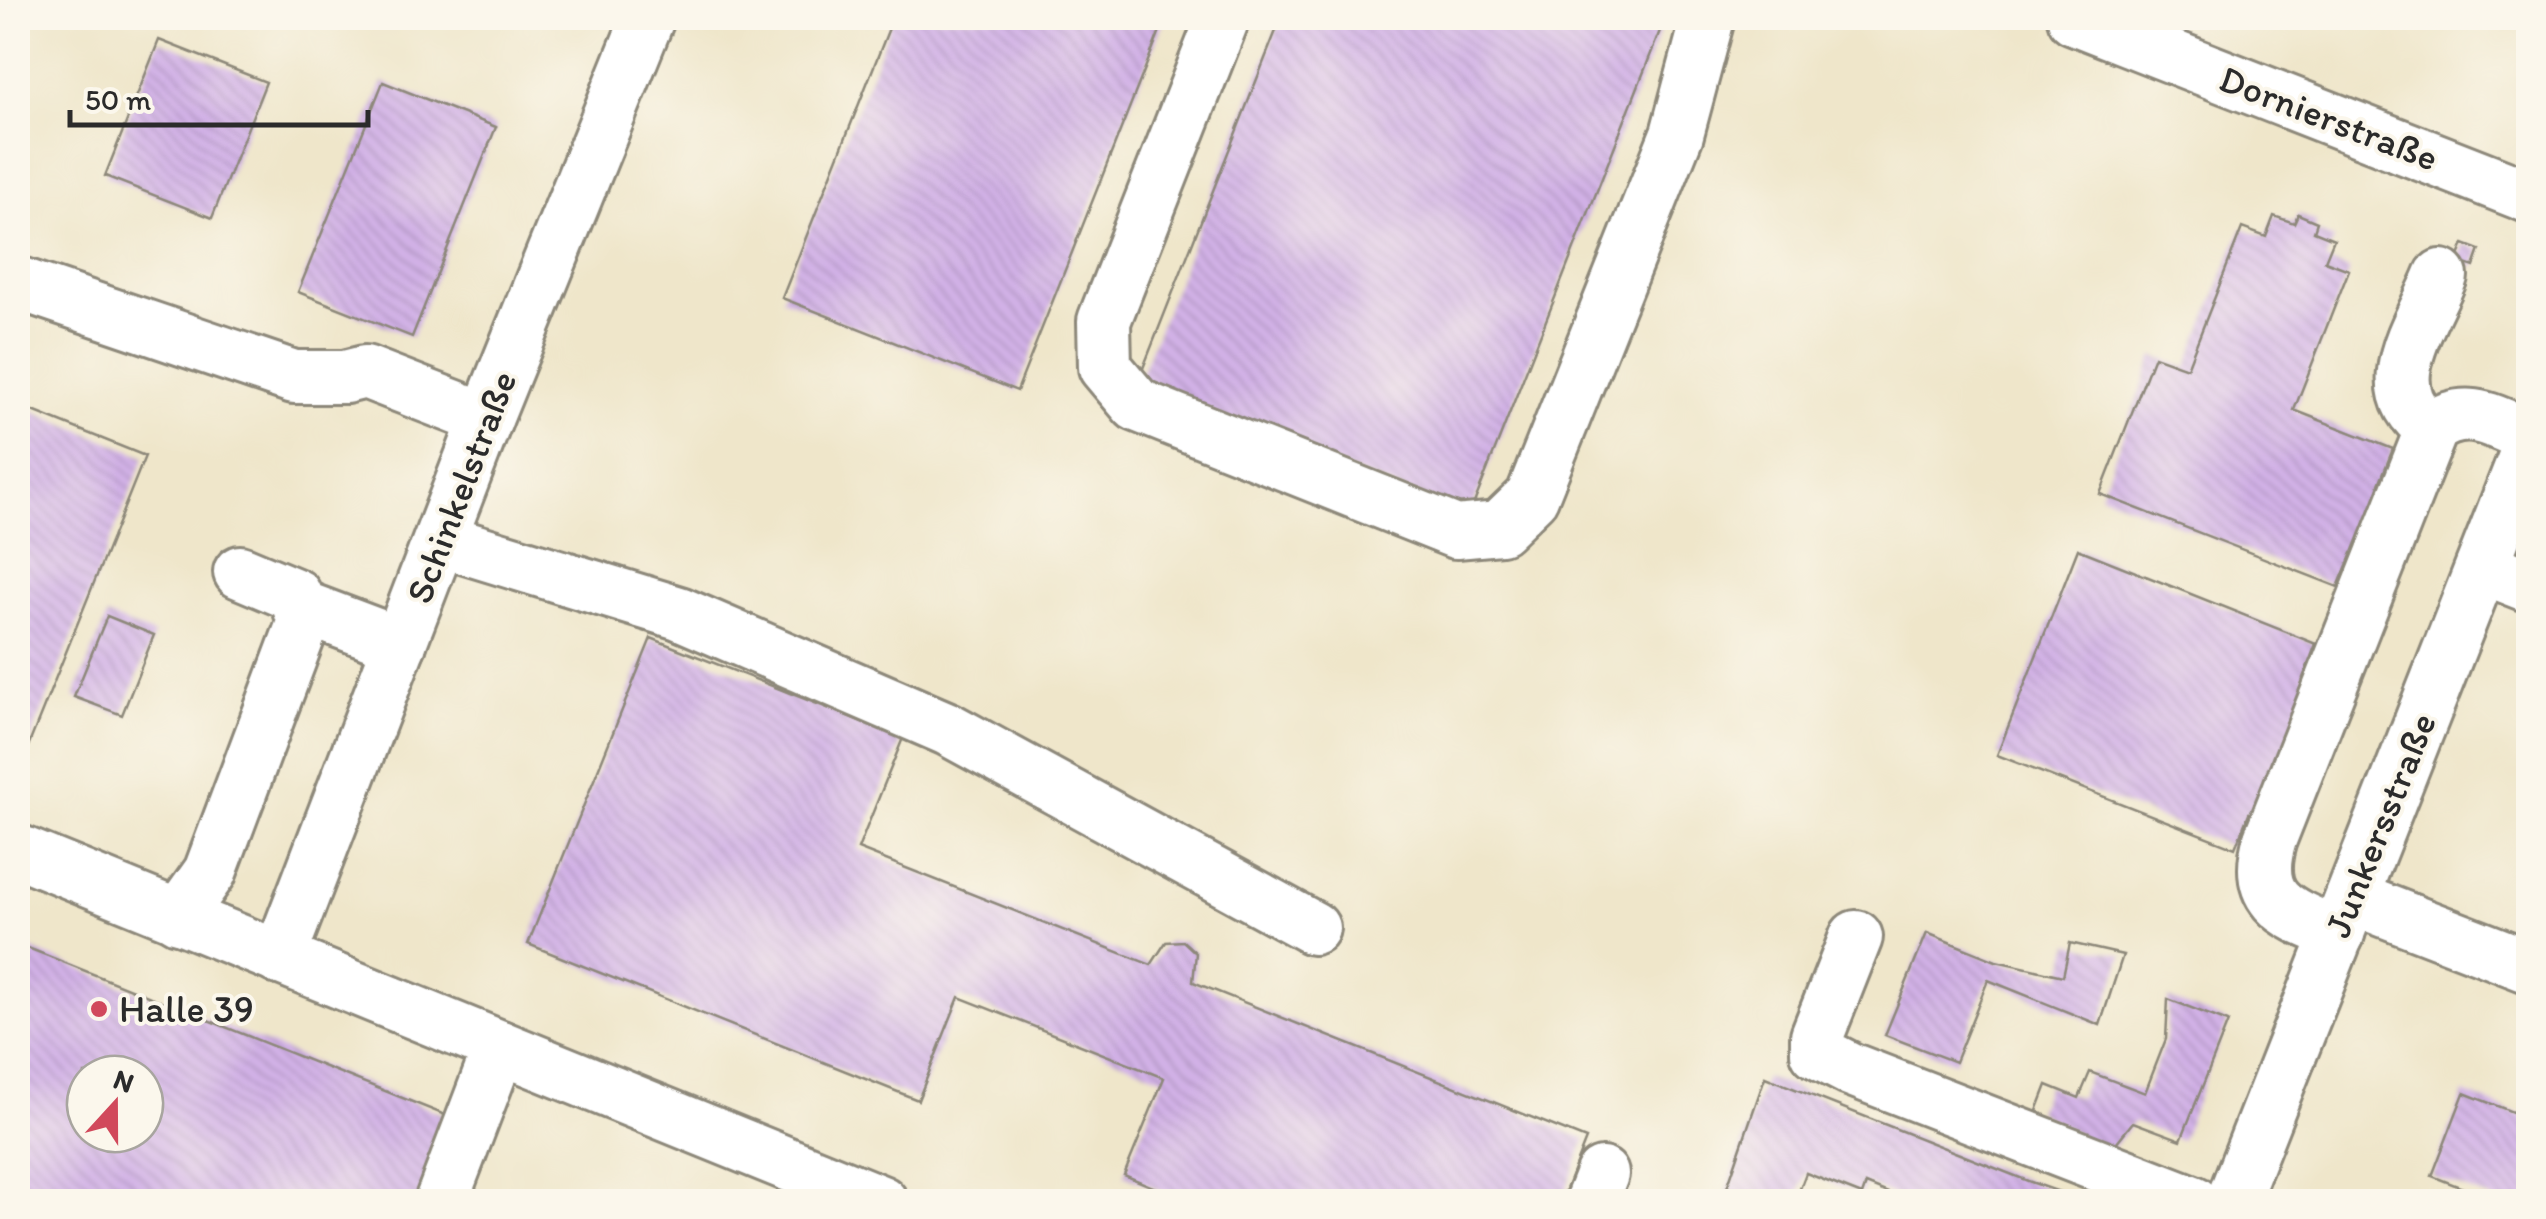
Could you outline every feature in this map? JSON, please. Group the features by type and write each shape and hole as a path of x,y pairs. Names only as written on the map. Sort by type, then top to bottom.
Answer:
{"street":[{"name":"Schinkelstraße","path":"279,958 486,420 648,18"},
{"path":"1223,18 1104,322 1105,367 1137,404 1456,532 1500,528 1532,497 1677,134 1708,18"},
{"name":"Dornierstraße","path":"2074,18 2528,196"},
{"path":"2432,428 2409,409 2401,392 2402,372 2441,276"},
{"path":"18,283 294,377 344,377 366,372 486,420"},
{"path":"2527,962 2344,916 2290,914 2275,902 2264,873 2264,858 2432,428 2447,417 2466,413 2528,436"},
{"name":"Junkersstraße","path":"2232,1202 2344,916 2505,576 2528,448"},
{"path":"440,540 679,613 948,730 1313,928"},
{"path":"178,917 210,872 304,622 302,607 295,596 240,572"},
{"path":"302,607 400,644"},
{"path":"18,850 881,1202"},
{"path":"1856,937 1817,1036 1816,1052 1850,1069 2192,1202"},
{"path":"441,1202 500,1047"}],"building":[{"path":"893,18 1165,18 1017,391 782,298"},
{"path":"1281,18 1665,18 1469,516 1136,386"},
{"path":"159,40 266,82 212,218 105,176"},
{"path":"383,82 496,127 412,337 298,292"},
{"path":"2298,214 2317,222 2314,231 2334,239 2325,261 2349,270 2294,410 2393,449 2379,484 2395,491 2368,559 2352,553 2338,587 2100,494 2154,356 2187,368 2242,228 2266,237 2274,216 2294,223"},
{"path":"2464,244 2480,250 2474,267 2457,261"},
{"path":"18,405 145,456 27,749 18,746"},
{"path":"2078,549 2316,644 2303,678 2319,684 2266,819 2249,813 2235,848 1997,755"},
{"path":"107,616 154,635 122,715 74,697"},
{"path":"651,638 903,738 858,849 1151,965 1166,942 1183,941 1196,953 1193,982 1586,1139 1561,1202 1189,1202 1124,1175 1164,1078 959,997 918,1100 528,944"},
{"path":"1927,933 1996,961 2063,976 2070,943 2123,955 2100,1025 1988,980 1955,1062 1885,1035"},
{"name":"Halle 39","path":"18,944 460,1121 428,1202 18,1202"},
{"path":"2168,999 2228,1022 2181,1140 2133,1122 2108,1153 2037,1111 2047,1085 2079,1098 2090,1072 2145,1093 2166,1039"},
{"path":"1765,1077 2088,1202 1910,1202 1866,1184 1862,1195 1806,1173 1795,1202 1722,1202"},
{"path":"2464,1093 2528,1118 2528,1202 2498,1202 2432,1176"}],"place":[{"name":"Halle 39","path":"99,1009"}]}
